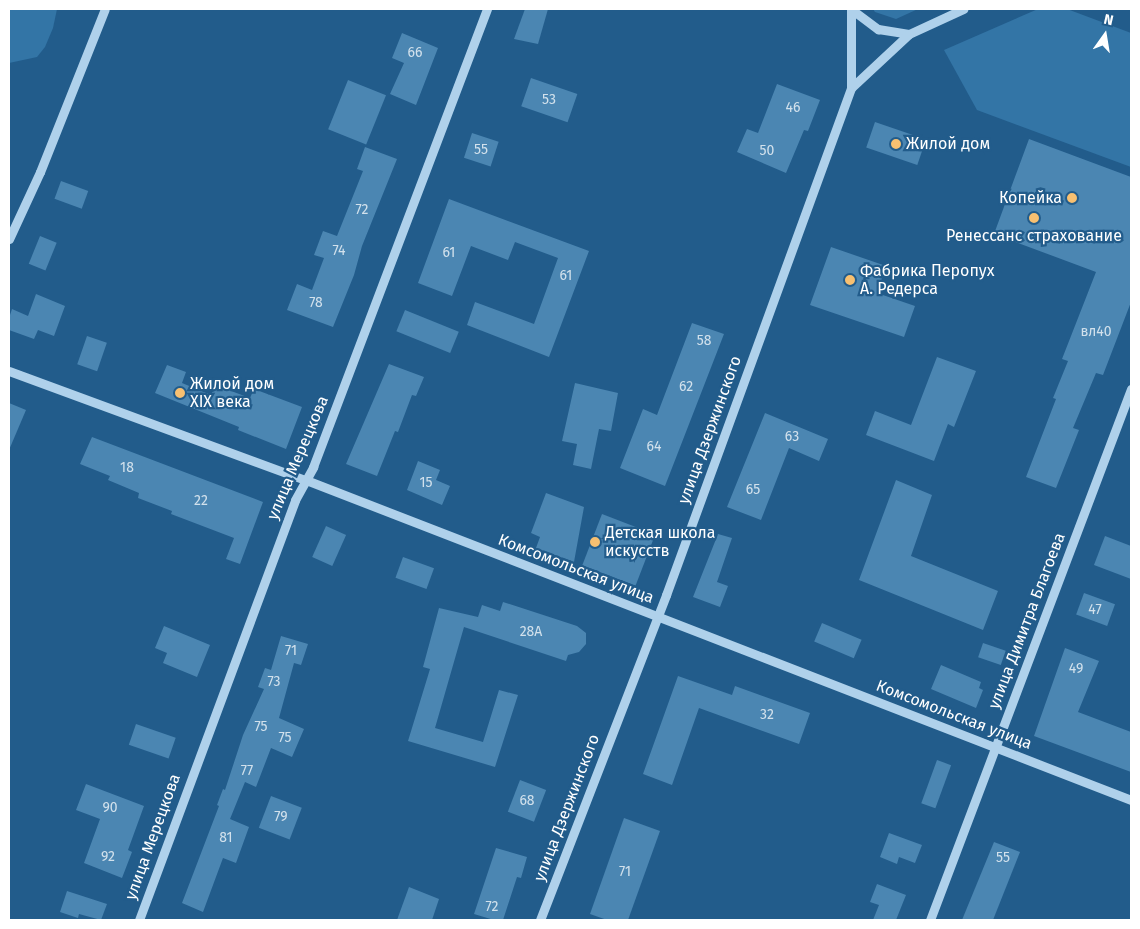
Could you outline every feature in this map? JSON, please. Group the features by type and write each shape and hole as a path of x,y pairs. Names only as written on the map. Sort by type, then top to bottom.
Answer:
{"street":[{"path":"9,239 40,172 105,9"},
{"name":"улица Мерецкова","path":"139,920 295,500 313,467 487,9"},
{"path":"852,9 878,28 909,34"},
{"name":"улица Дзержинского","path":"540,920 657,616 851,88 852,9"},
{"name":"улица Дзержинского","path":"851,88 909,34 963,9"},
{"name":"Комсомольская улица","path":"9,371 306,480 1131,800"},
{"name":"улица Димитра Благоева","path":"930,920 1131,389"}],"shaded area":[{"path":"9,9 57,9 53,28 45,47 37,57 9,63"},
{"path":"873,9 918,9 896,19 875,12"},
{"path":"1038,9 1067,9 1131,33 1131,167 977,110 944,50"}],"building":[{"path":"525,9 548,9 538,44 514,39"},
{"path":"402,33 438,48 416,105 390,94 404,63 392,58"},
{"path":"531,78 577,94 568,122 521,106"},
{"path":"348,80 386,95 366,144 328,129"},
{"path":"777,84 820,100 808,131 804,130 786,173 737,152 747,129 758,133"},
{"name":"Жилой дом","path":"875,122 926,140 917,165 866,148"},
{"path":"472,133 499,142 491,166 464,158"},
{"path":"1029,139 1131,177 1131,302 1103,375 1096,373 1073,428 1079,430 1056,488 1026,477 1056,399 1053,398 1068,361 1062,359 1096,272 994,234"},
{"path":"365,147 397,159 362,246 354,275 333,327 287,310 297,284 312,290 324,258 314,255 323,231 337,236 363,171 357,169"},
{"path":"61,181 88,191 82,209 55,199"},
{"path":"449,199 589,251 549,357 467,325 475,302 534,324 558,258 515,242 508,260 471,246 452,296 418,283"},
{"path":"40,236 57,243 45,271 29,264"},
{"name":"Фабрика Перопух А. Редерса","path":"831,247 886,266 877,293 915,306 904,337 810,305"},
{"path":"36,294 65,306 54,336 38,330 34,339 9,330 9,318 12,309 28,316"},
{"path":"405,310 459,332 450,353 396,331"},
{"path":"692,323 724,334 665,486 620,468 643,409 657,415"},
{"path":"87,336 107,343 97,371 77,364"},
{"path":"937,357 976,371 954,427 948,424 934,461 866,435 875,411 911,425"},
{"path":"389,364 424,377 416,396 412,395 398,432 395,431 377,476 346,464"},
{"path":"167,365 186,372 182,383 211,395 215,385 250,398 254,389 302,407 286,449 238,430 239,427 155,393"},
{"path":"575,383 618,393 611,431 599,429 591,469 573,465 577,444 562,441"},
{"path":"9,403 26,410 9,450"},
{"path":"765,413 828,439 819,461 789,448 761,520 727,507"},
{"path":"92,437 263,502 240,564 226,559 234,538 171,514 172,511 138,498 139,493 108,480 110,476 80,464"},
{"path":"418,461 440,470 436,480 450,486 442,505 407,490"},
{"path":"896,480 932,495 911,556 998,591 983,630 859,580"},
{"path":"546,493 584,507 574,562 536,548 540,537 531,533"},
{"path":"602,514 655,534 636,586 582,565"},
{"path":"326,526 346,535 332,566 312,557"},
{"path":"718,534 732,538 717,582 728,586 720,607 693,597"},
{"path":"1105,536 1131,546 1131,579 1094,565"},
{"path":"403,557 434,568 426,589 395,578"},
{"path":"1084,593 1115,604 1107,626 1076,615"},
{"path":"503,602 577,626 586,633 586,644 579,652 568,655 566,661 464,627 435,728 483,742 499,690 518,695 495,767 408,741 430,669 423,667 439,608 478,617 482,605 500,611"},
{"path":"822,623 862,640 854,658 814,641"},
{"path":"164,626 210,645 197,677 163,663 167,653 155,648"},
{"path":"281,636 308,644 301,665 294,663 279,718 304,729 292,757 271,748 256,787 245,782 230,819 249,827 236,863 223,858 203,912 182,903 219,806 217,805 223,789 225,790 243,735 264,689 258,687 265,668 271,670"},
{"path":"983,643 1006,651 1001,665 978,657"},
{"path":"1065,648 1099,661 1078,712 1131,732 1131,772 1034,736"},
{"path":"941,665 981,682 979,688 983,690 976,708 931,689"},
{"path":"678,676 732,695 735,686 810,713 799,744 699,708 672,785 643,774"},
{"path":"136,724 176,738 169,758 129,745"},
{"path":"937,760 951,765 935,808 921,803"},
{"path":"520,780 546,790 534,822 508,812"},
{"path":"86,784 144,806 128,850 132,852 122,878 84,863 100,819 76,810"},
{"path":"271,796 302,808 290,840 259,828"},
{"path":"624,818 660,831 628,920 607,920 590,914"},
{"path":"889,833 922,845 915,863 899,857 897,864 880,857"},
{"path":"994,842 1020,852 993,920 962,920"},
{"path":"496,848 527,857 521,878 517,877 503,920 494,920 474,914"},
{"path":"877,884 906,895 896,920 873,920 879,905 870,902"},
{"path":"409,887 439,899 432,920 397,920"},
{"path":"67,891 107,904 101,920 79,914 78,918 60,912"}],"place":[{"name":"Жилой дом","path":"896,144"},
{"name":"Копейка","path":"1072,198"},
{"name":"Ренессанс страхование","path":"1034,218"},
{"name":"Фабрика Перопух А. Редерса","path":"850,280"},
{"name":"Жилой дом XIX века","path":"180,393"},
{"name":"Детская школа искусств","path":"595,542"}]}
